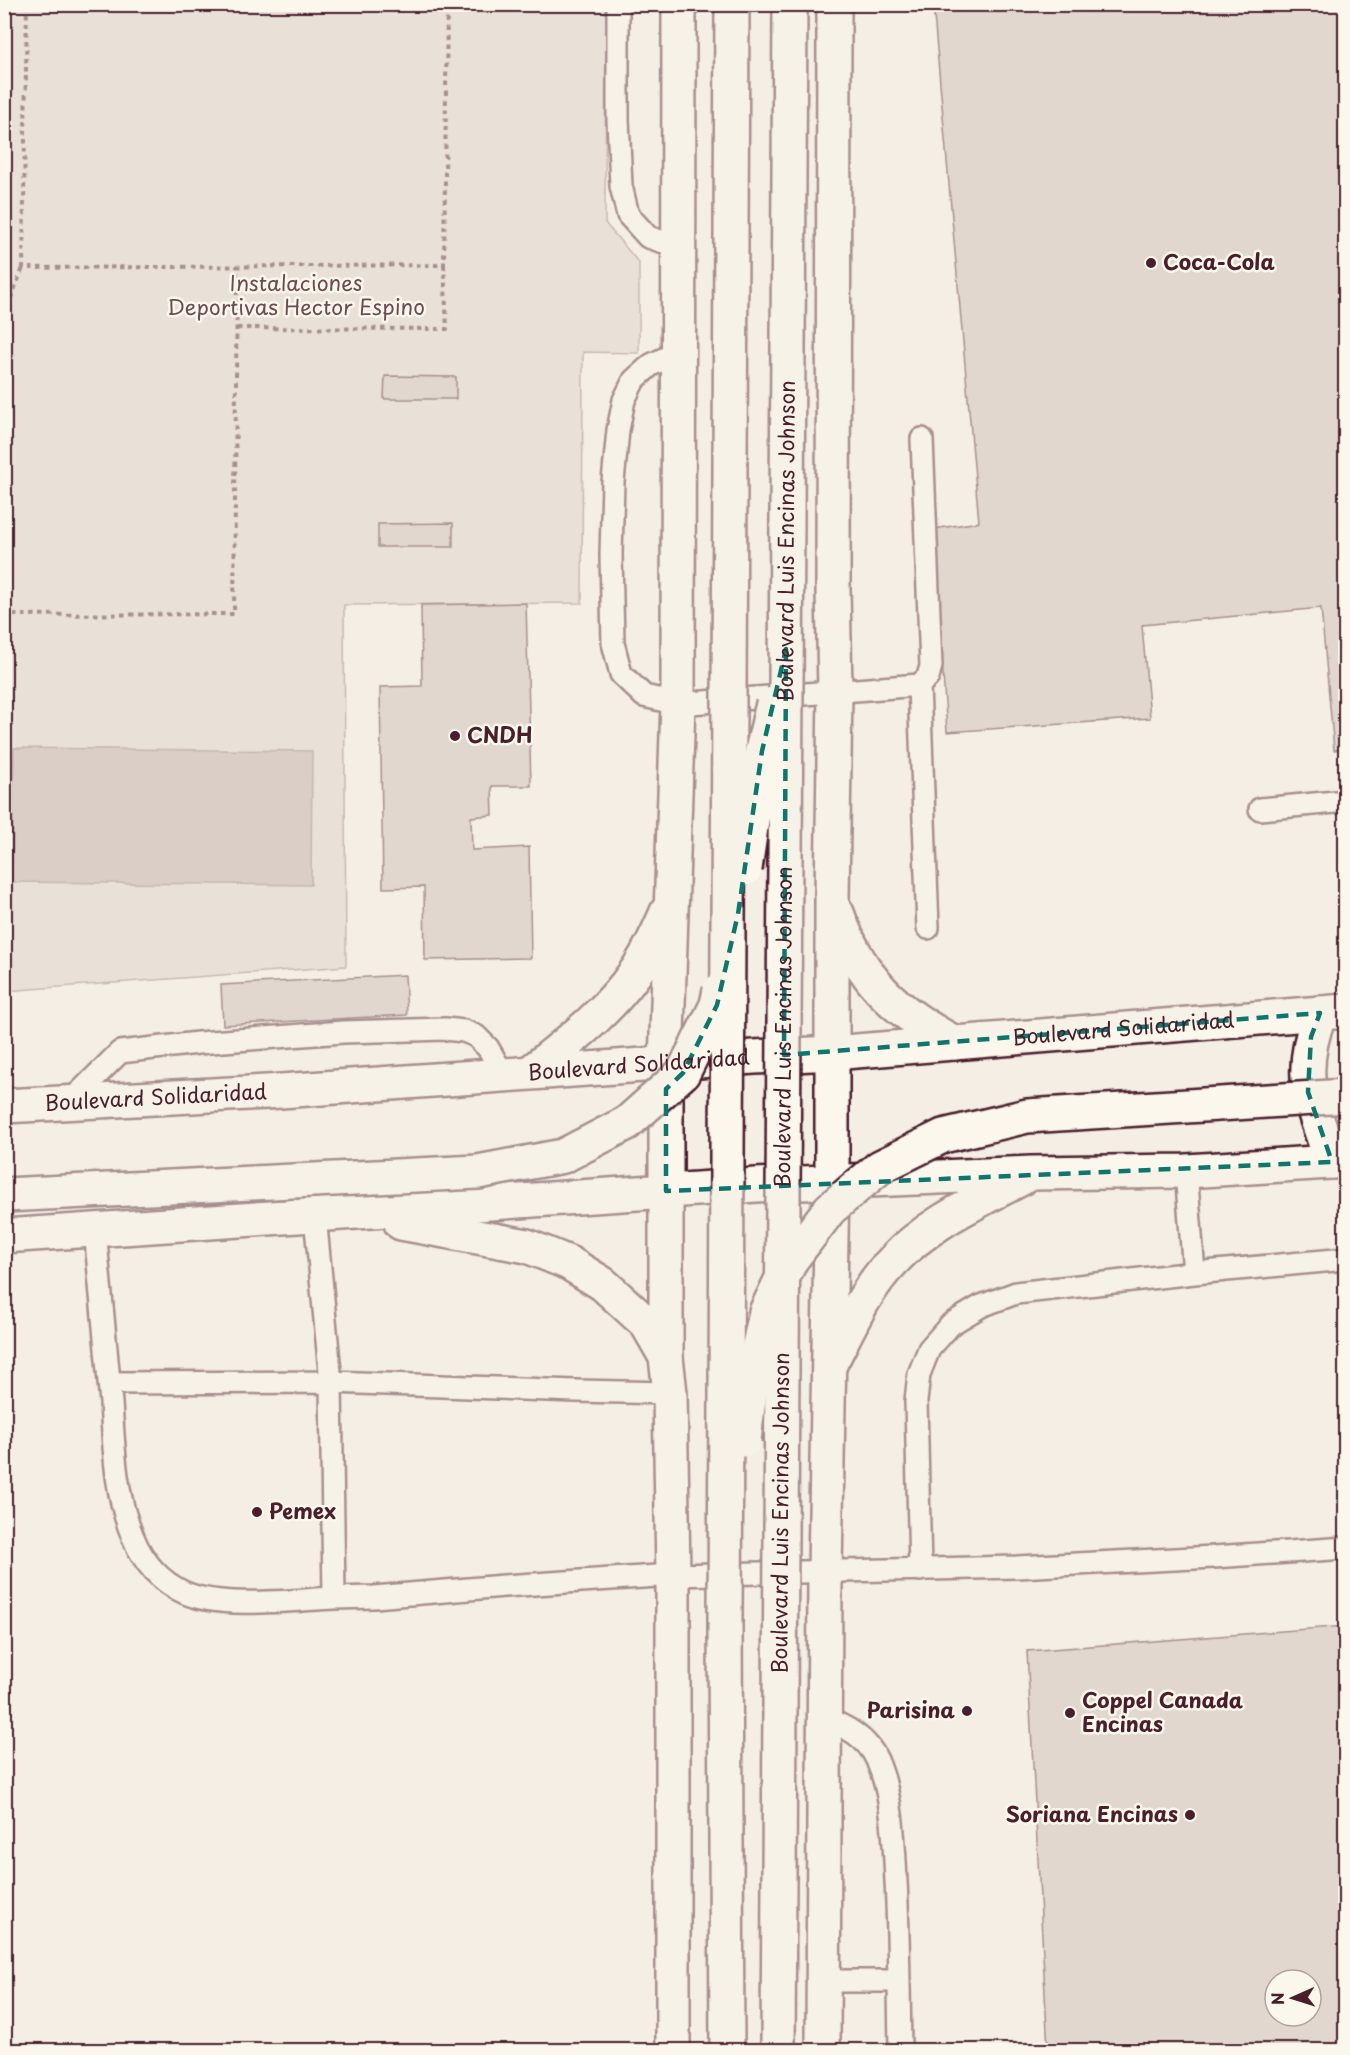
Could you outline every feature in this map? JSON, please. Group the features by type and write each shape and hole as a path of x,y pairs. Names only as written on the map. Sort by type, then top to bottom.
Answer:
{"main road":[{"path":"673,2050 673,1575 670,1393 666,1356 666,1064 678,704 679,4"},
{"path":"727,2050 725,1625 732,4"},
{"name":"Boulevard Luis Encinas Johnson","path":"778,2050 790,4"},
{"path":"823,2050 825,1572 832,1183 835,691 833,611 834,4"},
{"path":"4,1196 478,1172 562,1156 627,1123 683,1073 717,1005 738,914 762,751 786,649"},
{"path":"832,898 845,935 859,961 889,1000 920,1024 955,1043"},
{"path":"517,1073 573,1038 606,1008 635,973 656,937 672,902"},
{"path":"4,1236 756,1185 1031,1173 1186,1171 1339,1161 1308,1092 1307,1068 1311,1037 1333,1012"},
{"name":"Boulevard Solidaridad","path":"4,1106 267,1092 832,1053 1333,1012"},
{"path":"725,1625 750,1389 766,1312 791,1260 830,1209 838,1202 880,1167 943,1136 1027,1116 1346,1096"},
{"path":"827,1369 856,1314 892,1261 914,1241 942,1221 1031,1173"},
{"path":"329,1215 464,1233 527,1246 570,1263 603,1284 647,1324 666,1356"}],"lane":[{"path":"618,4 618,119 621,186 628,215 648,237 679,247"},
{"path":"678,352 651,365 634,380 624,400 618,430 613,482 611,555 613,643 621,674 644,696 678,704 919,685 928,677 931,666 922,439"},
{"path":"919,685 928,928"},
{"path":"1260,808 1346,801"},
{"path":"70,1102 120,1052 198,1043 344,1032 445,1029 464,1031 476,1036 517,1073"},
{"path":"1186,1171 1194,1273"},
{"path":"329,1215 334,1598"},
{"path":"95,1230 116,1458 126,1514 133,1537 147,1563 164,1580 186,1593 215,1601 374,1597 673,1575 920,1570 1214,1557 1346,1548"},
{"path":"920,1570 916,1401 919,1374 929,1349 951,1324 981,1306 1016,1293 1346,1259"},
{"path":"109,1383 331,1382 576,1392 670,1393"},
{"path":"825,1718 846,1727 862,1738 876,1758 888,1797 894,1839 900,2050"},
{"path":"823,1981 899,1980"}],"path":[{"path":"4,315 22,268 27,4"},
{"path":"237,328 447,329 444,265 447,4"},
{"path":"22,268 444,265"},
{"path":"4,615 234,614 237,266"}],"highlighted area":[{"path":"786,649 784,1055 1320,1013 1311,1037 1308,1092 1332,1162 666,1191 666,1089 683,1073 717,1005 738,914 762,751"}],"green space":[{"name":"Instalaciones Deportivas Hector Espino","path":"5,5 606,5 605,223 639,263 639,353 583,352 582,603 344,605 346,966 5,991"}],"shaded area":[{"path":"14,748 312,751 311,885 12,882"}],"building":[{"name":"Coca-Cola","path":"933,4 1346,4 1346,749 1334,750 1321,608 1142,625 1150,718 947,732 933,529 979,522"},
{"path":"385,376 456,377 456,399 384,399"},
{"path":"453,523 453,547 378,547 378,524"},
{"name":"CNDH","path":"526,603 531,786 492,786 493,815 471,817 472,850 529,847 531,958 425,960 424,887 383,888 380,687 422,686 421,605"},
{"path":"405,975 407,1015 223,1025 221,985"},
{"name":"Soriana Encinas","path":"1346,1626 1346,2050 1048,2050 1027,1651"}],"place":[{"name":"Coca-Cola","path":"1151,263"},
{"name":"CNDH","path":"455,736"},
{"name":"Pemex","path":"257,1512"},
{"name":"Parisina","path":"967,1711"},
{"name":"Coppel Canada Encinas","path":"1070,1713"},
{"name":"Soriana Encinas","path":"1190,1815"}]}
